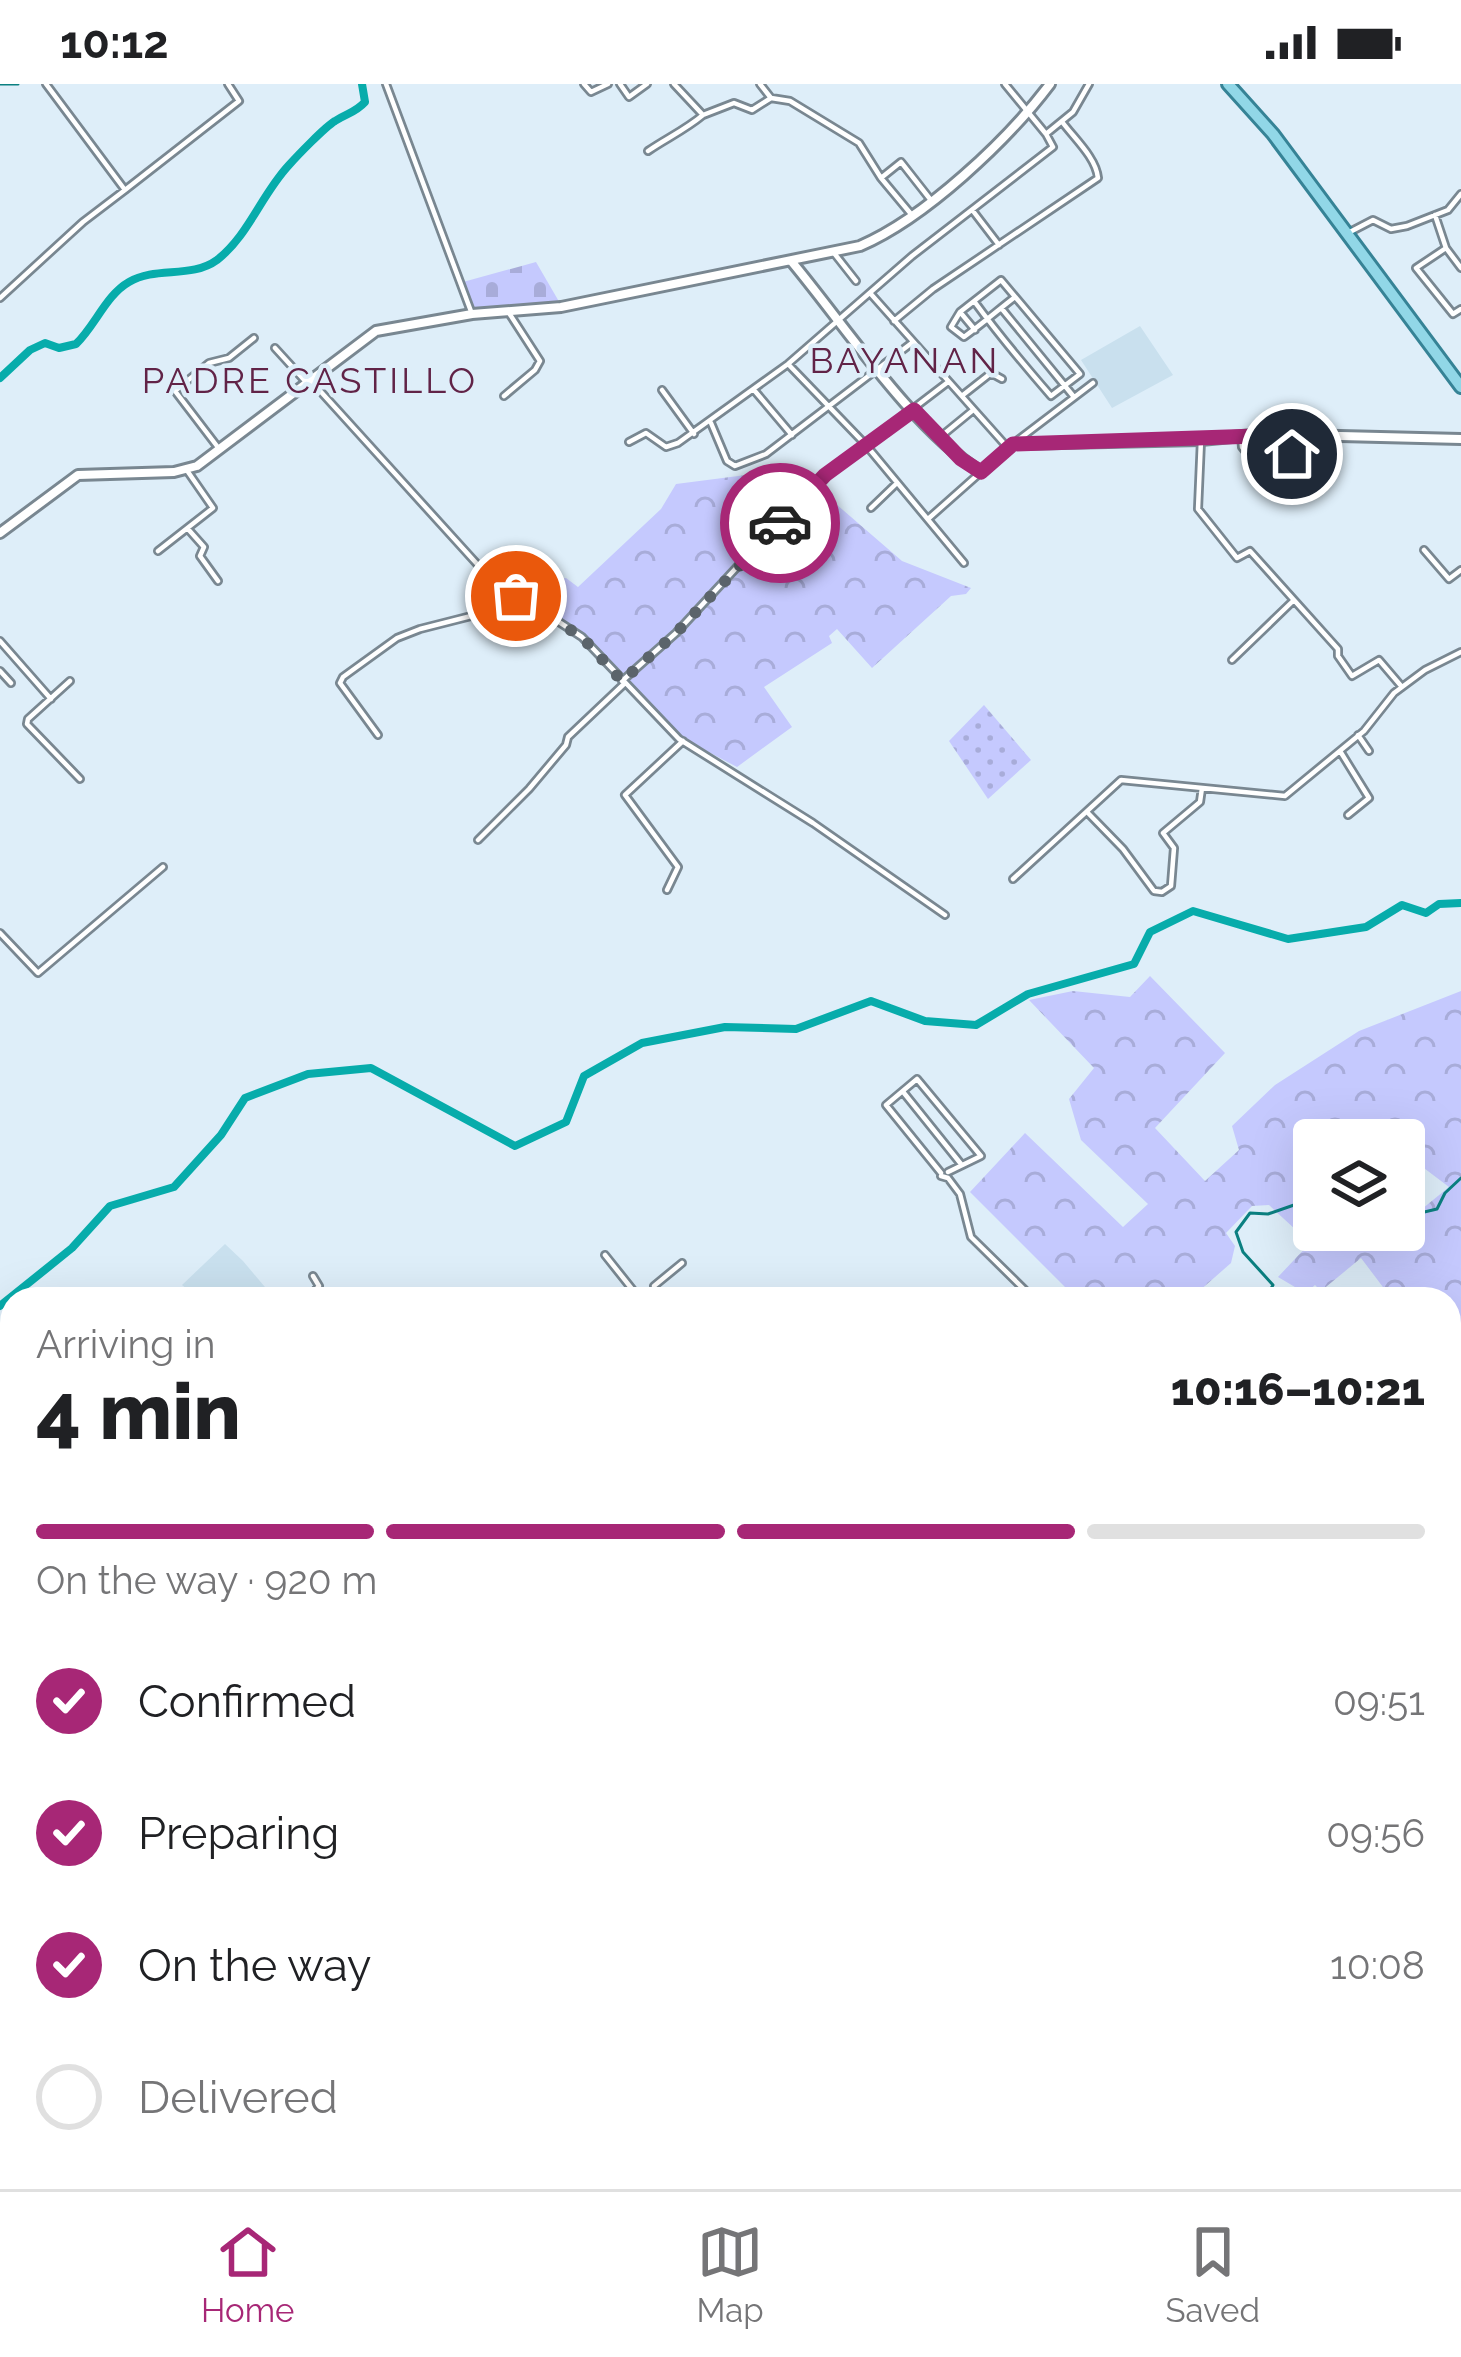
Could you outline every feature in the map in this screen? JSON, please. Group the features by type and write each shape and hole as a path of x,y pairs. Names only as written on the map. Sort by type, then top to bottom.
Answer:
{"main road":[{"path":"1228,84 1261,119 1461,387"}],"street":[{"path":"46,84 125,190"},
{"path":"0,298 83,222 239,101 228,84"},
{"path":"386,84 472,314"},
{"path":"584,84 594,92 608,84"},
{"path":"620,84 633,97 647,84"},
{"path":"674,84 703,115"},
{"path":"760,84 771,98"},
{"path":"629,442 646,433 666,447 711,423 1053,147 1005,84"},
{"path":"0,533 78,475 186,470 220,450 376,331 472,314 561,308 791,262 888,234 932,202 1050,84"},
{"path":"1046,134 1077,107 1089,84"},
{"path":"648,151 678,136 703,115 734,103 752,110 771,98 790,101 859,143 913,216"},
{"path":"894,321 1098,178 1099,171 1063,123"},
{"path":"881,178 901,162 932,202"},
{"path":"1348,233 1373,220 1391,229 1435,215 1448,210 1461,194"},
{"path":"972,210 999,245"},
{"path":"1435,215 1447,248 1461,268"},
{"path":"1447,248 1416,268 1453,314 1461,309"},
{"path":"833,252 856,281"},
{"path":"791,262 939,438 981,472"},
{"path":"974,302 987,320 1051,396 1080,374 1001,280 960,312 951,327 964,337 975,330 987,320 1002,308 1015,297"},
{"path":"870,293 1011,446 1241,435 1461,439"},
{"path":"1002,308 1074,397"},
{"path":"504,396 540,361 508,312"},
{"path":"960,312 975,330"},
{"path":"220,450 175,391 209,363 229,358 254,338"},
{"path":"711,423 728,461 735,466 766,454 913,342"},
{"path":"274,348 487,575 582,637 683,741 813,823 945,915"},
{"path":"788,364 866,446 964,563"},
{"path":"961,396 991,373 1002,379"},
{"path":"478,840 530,789 566,746 568,737 676,633 813,485 948,382"},
{"path":"928,519 1093,383"},
{"path":"754,390 792,435"},
{"path":"662,391 694,434"},
{"path":"939,438 974,410"},
{"path":"1241,435 1242,447 1256,465 1292,454 1285,435"},
{"path":"1201,440 1198,509 1237,558 1250,551 1339,649 1338,656 1352,676 1379,660 1402,687"},
{"path":"158,551 213,508 186,470"},
{"path":"871,508 897,483"},
{"path":"188,529 204,547 200,556 218,581"},
{"path":"1424,550 1448,579 1461,570"},
{"path":"1232,660 1294,600"},
{"path":"378,735 340,683 343,677 386,645 420,629 526,602"},
{"path":"0,641 51,699"},
{"path":"1013,879 1121,780 1285,796 1358,735 1402,687 1461,652"},
{"path":"0,671 11,683"},
{"path":"70,681 27,724 80,779"},
{"path":"1358,735 1369,751"},
{"path":"667,890 678,868 625,795 683,741"},
{"path":"1340,751 1369,798 1348,815"},
{"path":"1087,811 1154,891 1162,892 1171,886 1174,848 1163,833 1200,802 1202,788"},
{"path":"0,933 38,973 163,866"},
{"path":"946,1174 981,1156 919,1079 886,1105 960,1194 971,1237 1022,1287"},
{"path":"903,1091 961,1164"},
{"path":"605,1255 630,1287"},
{"path":"654,1287 682,1263"},
{"path":"313,1276 318,1287"}],"shaded area":[{"path":"1140,326 1173,375 1112,408 1081,360"},
{"path":"225,1244 265,1287 184,1287"}],"green space":[{"path":"536,262 561,305 474,311 463,282"},
{"path":"746,475 836,504 902,561 971,588 966,594 951,596 872,668 837,629 829,636 832,643 764,687 792,727 737,767 682,738 585,636 525,595 536,584 566,578 578,587 661,509 676,484"},
{"path":"984,705 1031,760 988,799 949,741"},
{"path":"1150,976 1225,1053 1155,1128 1205,1181 1239,1150 1232,1126 1275,1085 1359,1031 1461,991 1461,1287 1383,1287 1361,1258 1326,1287 1295,1287 1278,1277 1302,1251 1425,1251 1425,1206 1449,1187 1425,1169 1425,1119 1293,1119 1293,1227 1269,1205 1252,1206 1226,1233 1235,1246 1231,1263 1204,1287 1065,1287 970,1192 1025,1133 1123,1227 1148,1204 1081,1140 1069,1099 1094,1068 1029,1000 1073,991 1130,997"}],"waterway":[{"path":"0,84 18,84"},
{"path":"0,378 30,350 45,343 59,348 76,344 129,282 150,274 196,269 217,260 238,239 293,160 331,124 365,102 362,84"},
{"path":"24,1287 72,1248 110,1206 174,1187 221,1135 245,1098 308,1074 371,1068 515,1146 566,1122 584,1076 642,1043 725,1027 796,1029 871,1001 925,1021 976,1025 1028,994 1134,964 1150,932 1193,911 1288,939 1366,927 1402,905 1426,913 1439,904 1461,903"},
{"path":"1425,1212 1437,1209 1461,1178"},
{"path":"1272,1287 1243,1252 1236,1232 1250,1213 1268,1214 1293,1205"}],"way so far":[{"path":"516,596 582,637 622,681 649,661 780,523"}],"district":[{"name":"BAYANAN","path":"905,360"},
{"name":"PADRE CASTILLO","path":"310,380"}],"route":[{"path":"780,523 813,485 914,410 961,459 981,472 1013,444 1263,434 1285,435 1292,454"}]}
